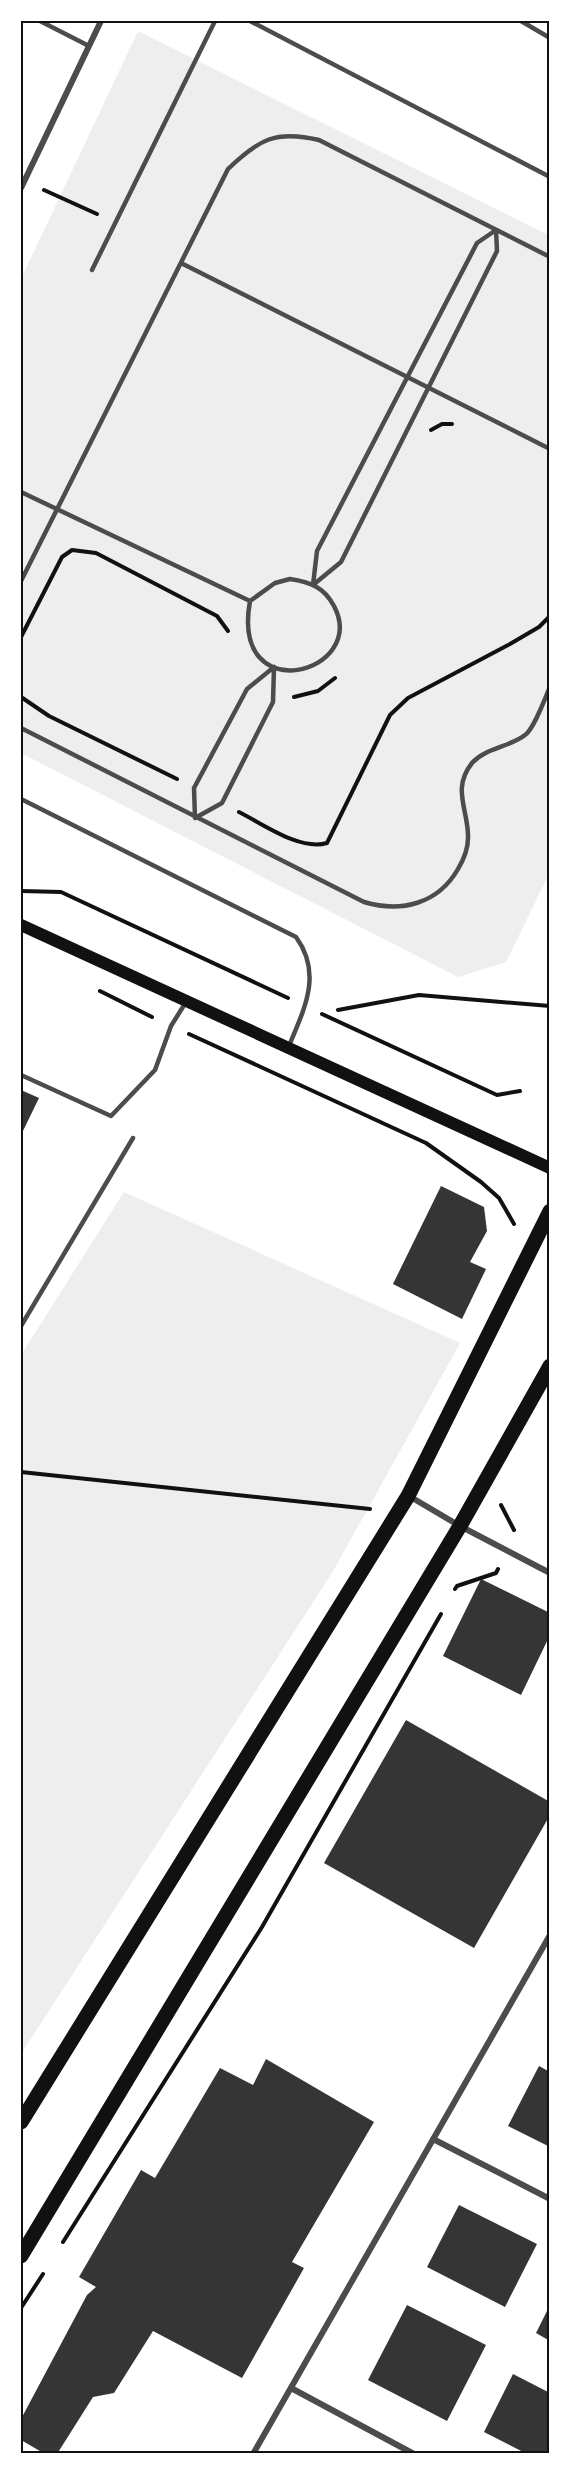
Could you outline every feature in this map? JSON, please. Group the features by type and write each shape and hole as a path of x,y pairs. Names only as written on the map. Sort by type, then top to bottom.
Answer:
{"main road":[{"path":"21,924 186,1002 289,1046 550,1167"},
{"path":"21,2122 408,1496 550,1211"},
{"path":"21,2256 460,1526 550,1366"}],"street":[{"path":"23,184 101,21"},
{"path":"408,1496 550,1573"},
{"path":"253,2454 550,1935"},
{"path":"433,2139 550,2199"},
{"path":"291,2388 414,2454"}],"lane":[{"path":"40,21 89,46"},
{"path":"92,270 215,21"},
{"path":"250,21 550,177"},
{"path":"521,21 550,38"},
{"path":"21,580 228,169 251,146 285,135 319,140 550,257"},
{"path":"313,585 317,551 477,243 496,230"},
{"path":"313,585 341,562 497,251 496,230"},
{"path":"181,263 550,449"},
{"path":"21,492 250,602"},
{"path":"290,579 313,585 329,597 336,610 339,626 336,641 329,654 318,664 304,670 289,671 274,667 261,658 252,646 247,632 250,602 275,583 290,579"},
{"path":"195,818 194,788 246,689 274,667"},
{"path":"195,818 222,802 273,702 274,667"},
{"path":"21,728 364,902 382,908 403,908 436,895 451,882 466,851 469,837 461,784 473,762 488,752 527,734 550,687"},
{"path":"21,799 296,937 304,948 309,962 309,996 289,1046"},
{"path":"21,1075 111,1116 155,1070 171,1026 186,1002"},
{"path":"21,1326 133,1138"}],"path":[{"path":"23,184 116,222"},
{"path":"222,802 304,845 316,846 327,843 390,715 408,698 510,644 539,627 550,616"},
{"path":"21,697 49,716 194,788"},
{"path":"21,891 61,892 497,1095 520,1091"},
{"path":"96,989 171,1026 426,1143 481,1182"},
{"path":"338,1010 419,995 550,1006"},
{"path":"21,1472 376,1511"},
{"path":"451,1596 457,1586 496,1573 516,1533 501,1505 506,1495"},
{"path":"59,2248 262,1927 445,1606"},
{"path":"21,2308 46,2268"}],"shaded area":[{"path":"138,31 550,236 550,872 506,962 458,977 21,753 21,279"},
{"path":"124,1192 460,1343 332,1573 21,2054 21,1355"}],"building":[{"path":"21,1090 39,1098 21,1135"},
{"path":"441,1186 484,1207 487,1231 470,1262 486,1269 462,1319 393,1284"},
{"path":"481,1579 550,1613 550,1635 521,1695 443,1656"},
{"path":"406,1720 550,1802 550,1815 474,1948 324,1863"},
{"path":"266,2059 374,2122 292,2262 304,2268 242,2378 153,2331 114,2393 93,2397 57,2454 45,2454 21,2440 21,2419 87,2295 96,2287 79,2277 141,2170 155,2178 220,2068 253,2085"},
{"path":"539,2066 550,2072 550,2147 508,2126"},
{"path":"459,2205 537,2244 505,2307 427,2267"},
{"path":"407,2305 486,2345 447,2421 368,2380"},
{"path":"550,2305 550,2341 536,2333"},
{"path":"513,2374 550,2393 550,2454 527,2454 484,2432"}]}
